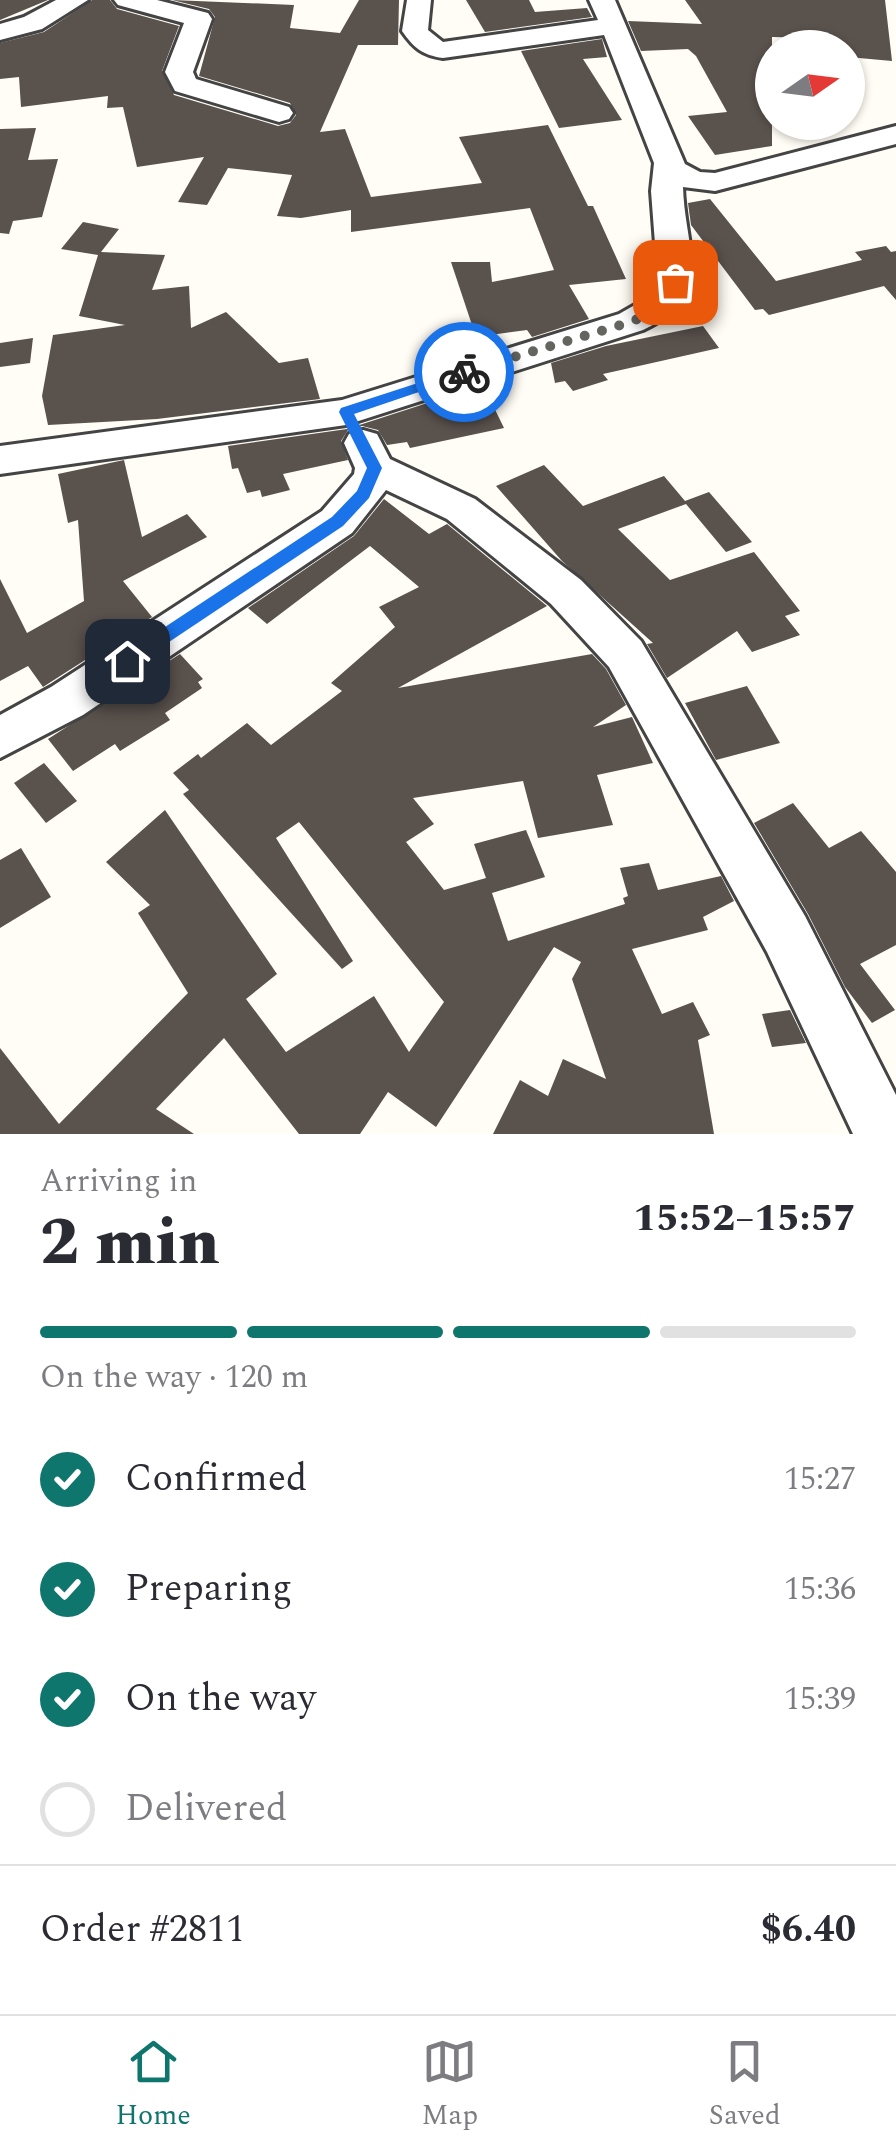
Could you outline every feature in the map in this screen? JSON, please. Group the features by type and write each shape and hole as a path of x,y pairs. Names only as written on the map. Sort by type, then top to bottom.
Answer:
{"street":[{"path":"0,32 33,23 75,0"},
{"path":"127,0 199,19 178,72 186,86 280,113"},
{"path":"0,460 346,412 498,360 631,322 657,310 670,298 675,282 667,191 669,164 610,9 443,50 430,48 415,31 419,1"},
{"path":"669,164 684,178 715,182 896,135"},
{"path":"346,412 375,468 462,509 566,592 625,654 786,934 884,1134"},
{"path":"0,738 67,702 338,522 364,494 375,468"}],"building":[{"path":"0,0 48,0 0,20"},
{"path":"92,0 110,0 117,9 179,26 162,71 174,95 278,126 290,123 296,115 290,103 199,76 215,17 209,9 172,0 294,5 290,28 340,33 359,0 399,0 398,45 358,45 320,132 345,129 371,197 482,183 459,137 548,125 588,206 593,206 626,279 569,285 589,319 532,337 527,330 476,337 451,262 490,262 492,282 554,270 530,208 351,232 351,210 301,218 277,216 292,175 228,168 207,205 178,202 204,157 137,167 123,107 107,108 108,96 21,107 19,77 0,79 0,43 44,32"},
{"path":"466,0 529,0 535,12 587,8 592,17 485,32"},
{"path":"685,0 885,0 892,61 865,59 865,30 755,30 755,140 772,140 772,146 715,155 688,116 727,112 696,56 688,49 641,51 628,21 702,24"},
{"path":"602,39 607,57 583,59 622,120 559,128 521,51"},
{"path":"36,128 28,160 58,159 42,217 13,221 9,234 0,233 0,129"},
{"path":"710,199 776,281 862,260 855,252 886,246 891,252 896,251 896,300 884,286 769,315 763,309 755,310 691,225 688,203"},
{"path":"83,222 119,229 101,252 165,255 152,290 189,286 191,328 226,312 279,363 308,358 320,399 157,419 48,425 42,396 53,335 125,325 79,316 98,255 61,249"},
{"path":"703,326 719,348 603,374 608,380 573,391 565,381 555,383 551,363 606,346"},
{"path":"33,338 30,363 0,367 0,343"},
{"path":"483,385 504,428 410,448 407,442 387,445 378,430 362,426 348,430 341,441 348,460 283,474 290,490 262,497 260,490 247,493 238,468 232,469 228,446 347,429"},
{"path":"124,460 142,537 187,514 207,537 123,581 152,617 43,687 28,666 0,681 0,579 27,633 84,601 78,520 68,523 58,474"},
{"path":"544,465 583,506 664,476 685,501 709,492 752,542 726,552 686,504 618,529 670,580 754,552 800,611 785,616 800,635 752,652 737,631 667,678 647,644 653,643 562,561 496,486"},
{"path":"384,499 429,534 447,524 547,606 398,688 592,654 606,669 626,705 593,727 632,717 653,763 597,775 613,825 538,838 523,781 413,798 434,824 406,842 444,890 486,878 474,844 526,830 545,877 492,893 508,941 625,904 623,898 628,896 620,868 649,863 658,890 721,876 734,901 703,917 708,930 632,949 662,1014 693,1002 710,1035 698,1040 714,1134 493,1134 520,1080 548,1096 563,1059 606,1079 572,979 581,962 554,947 436,1127 388,1092 360,1134 299,1134 224,1038 156,1109 194,1134 0,1134 0,1048 59,1124 188,993 138,913 150,905 106,862 165,810 277,974 246,999 286,1052 374,996 409,1052 444,1002 299,822 276,838 353,961 342,969 183,794 189,790 173,773 198,754 201,758 247,723 271,745 342,691 331,683 395,627 379,607 419,587 370,546 267,624 248,608 354,536"},
{"path":"180,654 203,679 198,682 202,688 165,713 170,720 120,751 115,744 73,771 48,739"},
{"path":"747,686 780,743 716,760 685,703"},
{"path":"44,763 77,801 46,823 14,783"},
{"path":"793,803 829,848 861,831 896,872 896,945 860,964 895,1010 872,1023 845,987 808,914 754,823"},
{"path":"21,848 51,897 0,928 0,860"},
{"path":"790,1010 806,1043 772,1047 762,1014"}],"way so far":[{"path":"464,372 631,322 657,310 670,298 675,282"}],"route":[{"path":"127,661 250,576 338,522 364,494 375,468 346,412 464,372"}]}
